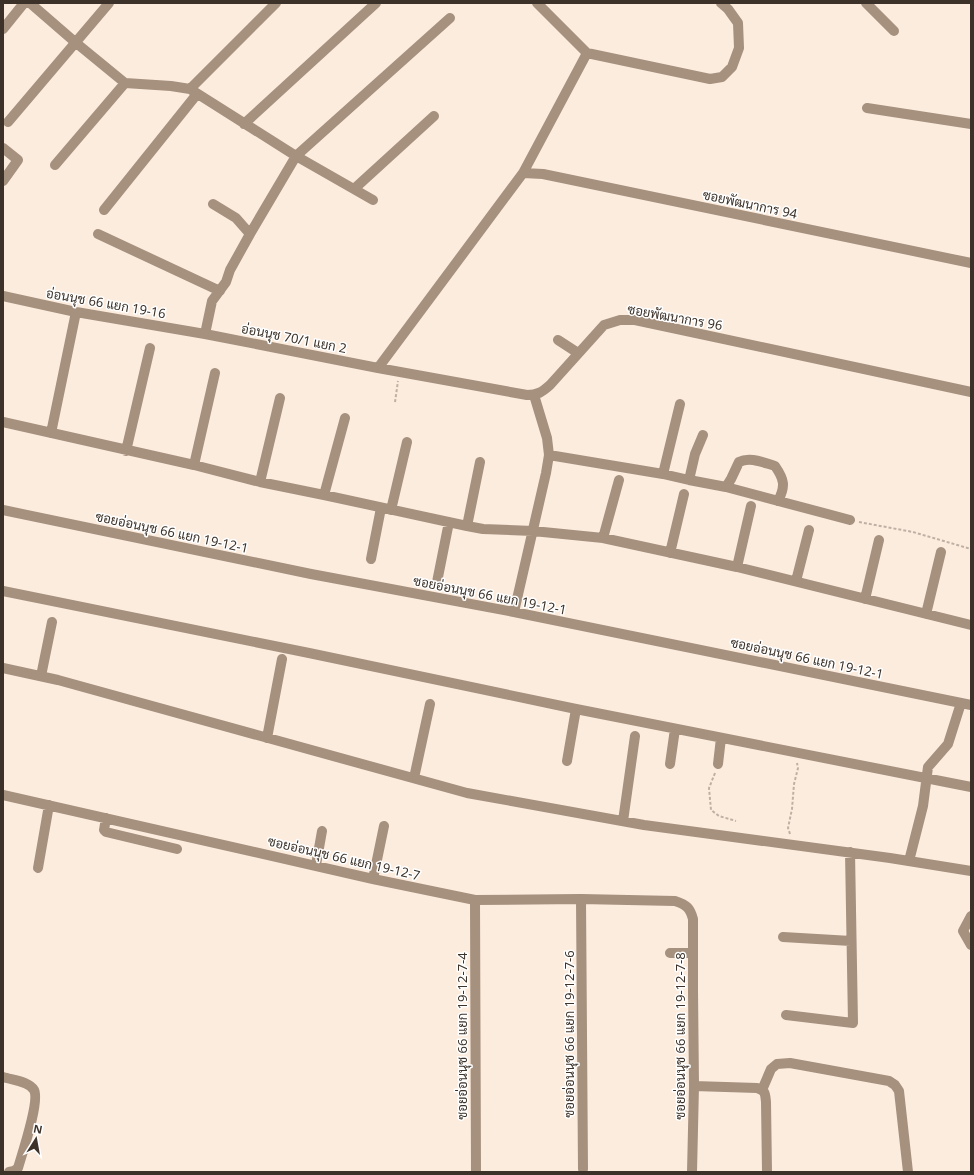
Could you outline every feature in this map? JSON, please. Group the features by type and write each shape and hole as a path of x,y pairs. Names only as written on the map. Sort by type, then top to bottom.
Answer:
{"street":[{"path":"3,29 24,3"},
{"path":"30,3 125,83 171,86 193,91 296,156 373,200"},
{"path":"8,122 109,3"},
{"path":"104,210 193,91 276,3"},
{"path":"244,124 376,3"},
{"path":"537,3 587,53 710,79 722,77 732,67 739,48 738,23 728,9 720,3"},
{"path":"866,3 894,31"},
{"path":"205,334 212,301 226,282 230,270 250,234 296,156 450,18"},
{"path":"514,612 549,455 547,438 534,395 378,368 523,173 587,53"},
{"path":"55,165 125,83"},
{"path":"867,108 971,124"},
{"path":"354,189 434,116"},
{"path":"3,148 18,160 3,181"},
{"name":"ซอยพัฒนาการ 94","path":"523,173 543,174 971,263"},
{"path":"213,204 236,218 250,234"},
{"path":"98,234 220,291"},
{"name":"อ่อนนุช 66 แยก 19-16","path":"3,296 76,312 205,334"},
{"path":"51,433 76,312"},
{"name":"ซอยพัฒนาการ 96","path":"534,395 542,392 550,385 604,324 620,320 635,320 971,392"},
{"name":"อ่อนนุช 70/1 แยก 2","path":"205,334 378,368"},
{"path":"558,340 578,353"},
{"path":"126,451 150,348"},
{"path":"194,465 215,373"},
{"path":"260,482 280,398"},
{"path":"663,474 680,404"},
{"path":"324,495 345,418"},
{"path":"3,422 126,451 194,465 260,482 467,526 483,529 533,531 603,538 670,552 796,581 971,625"},
{"path":"689,480 695,454 703,435"},
{"path":"371,559 407,442"},
{"path":"549,455 663,474 726,487 850,520"},
{"path":"726,487 739,462 744,459 763,462 775,466 782,477 784,483 783,490 778,501"},
{"path":"467,526 480,462"},
{"path":"603,538 619,480"},
{"path":"670,552 684,494"},
{"path":"737,567 751,506"},
{"name":"ซอยอ่อนนุช 66 แยก 19-12-1","path":"3,510 303,572 514,612 966,704"},
{"path":"437,582 449,522"},
{"path":"796,581 808,530"},
{"path":"865,599 879,540"},
{"path":"926,614 941,552"},
{"path":"3,591 576,709 971,787"},
{"path":"41,676 52,622"},
{"path":"267,738 282,659"},
{"path":"3,668 66,682 467,793 644,825 850,852 971,871"},
{"path":"414,778 430,704"},
{"path":"909,861 923,806 928,767 948,744 966,704"},
{"path":"567,761 576,709"},
{"path":"670,764 675,729"},
{"path":"623,821 635,736"},
{"path":"718,764 721,738"},
{"name":"ซอยอ่อนนุช 66 แยก 19-12-7","path":"3,794 49,806 373,879 475,900 581,899 675,902 684,904"},
{"path":"38,868 49,806"},
{"path":"106,818 104,828 106,832 177,849"},
{"path":"373,879 384,826"},
{"path":"316,865 322,831"},
{"path":"786,1015 853,1023 850,852"},
{"name":"ซอยอ่อนนุช 66 แยก 19-12-7-6","path":"581,899 583,1169"},
{"name":"ซอยอ่อนนุช 66 แยก 19-12-7-4","path":"475,900 476,1172"},
{"name":"ซอยอ่อนนุช 66 แยก 19-12-7-8","path":"684,904 691,910 693,919 694,1086 692,1172"},
{"path":"971,916 963,931 971,945"},
{"path":"783,937 851,941"},
{"path":"670,954 693,953"},
{"path":"762,1090 771,1069 777,1064 790,1063 889,1081 895,1085 899,1091 908,1172"},
{"path":"3,1077 28,1084 34,1090 36,1095 18,1168 14,1171 3,1172"},
{"path":"694,1086 757,1088 762,1090 765,1094 766,1102 767,1172"}],"path":[{"path":"395,402 400,372"},
{"path":"850,520 913,532 971,548"},
{"path":"790,835 788,828 792,809 794,784 798,768 796,752"},
{"path":"718,764 709,788 711,810 719,816 736,821"}]}
